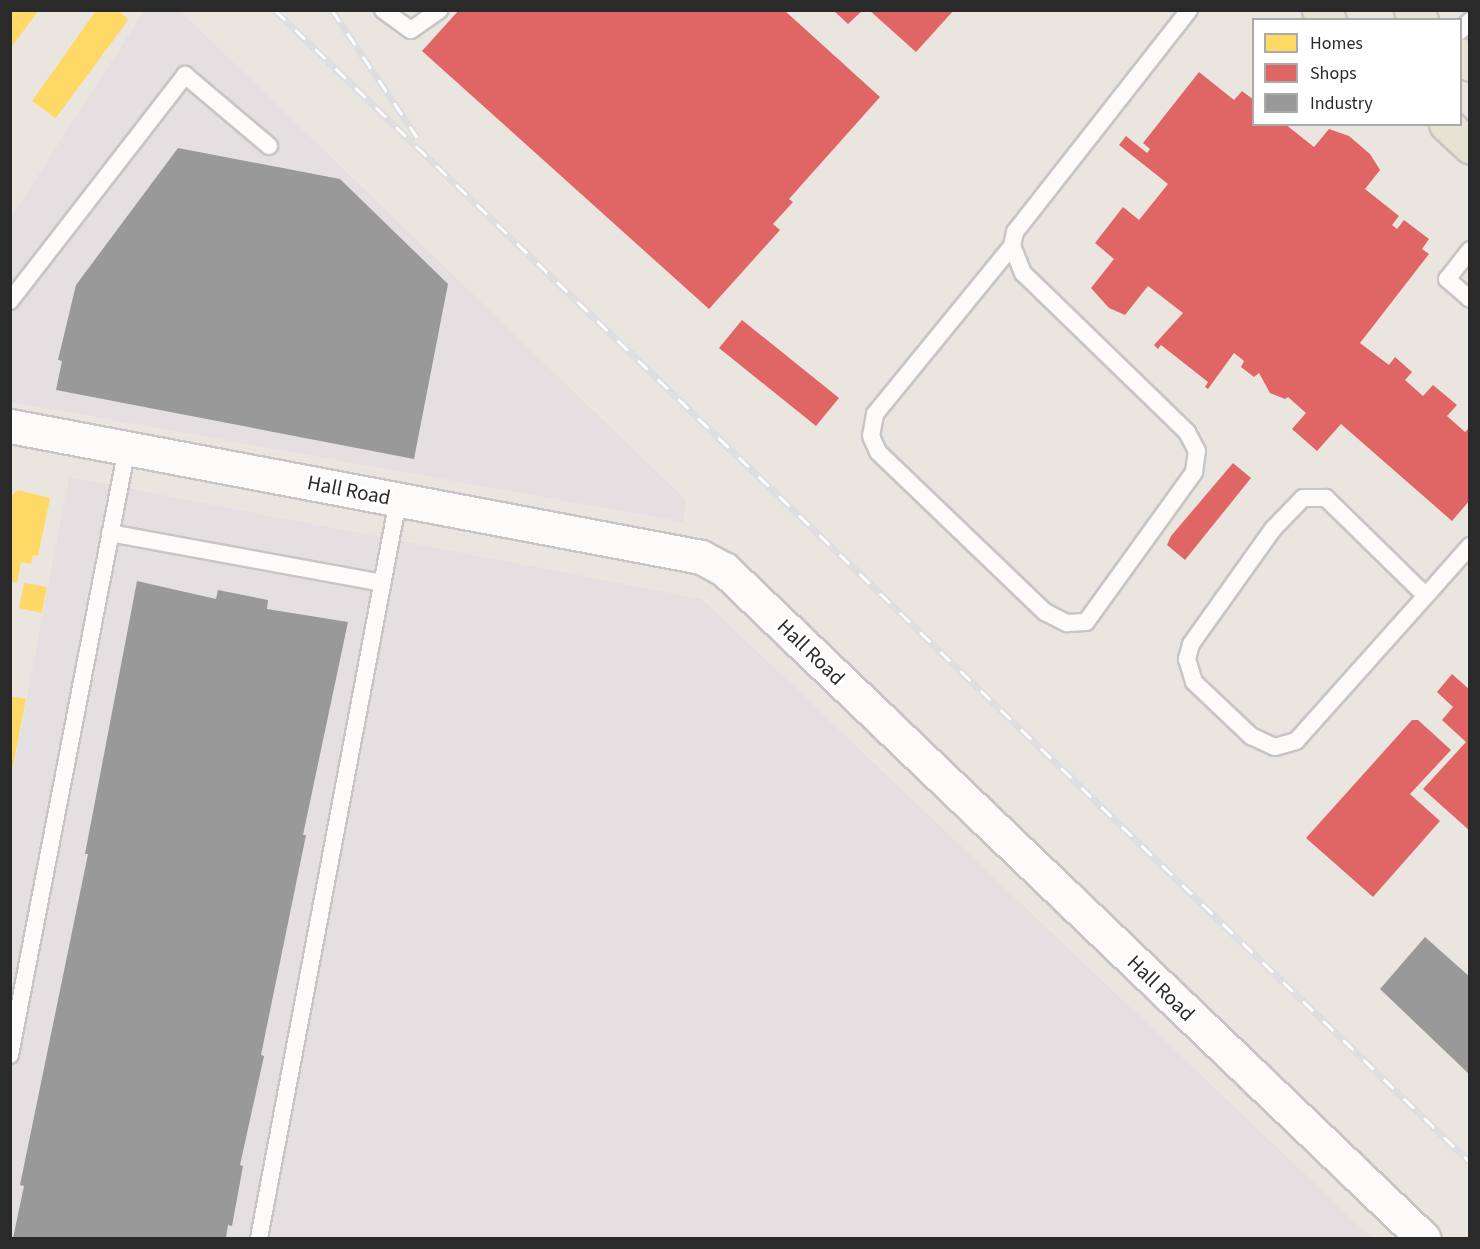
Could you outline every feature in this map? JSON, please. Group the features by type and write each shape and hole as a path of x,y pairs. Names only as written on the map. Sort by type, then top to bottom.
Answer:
{"main road":[{"path":"1448,126 1470,146"}],"street":[{"name":"Hall Road","path":"10,426 701,558 724,569 1423,1239"}],"lane":[{"path":"383,10 411,30 440,10"},
{"path":"1012,246 1023,273 1187,432 1197,451 1194,472 1086,622 1067,623 1045,612 878,452 871,436 875,414 1012,246 1015,232 1189,10"},
{"path":"10,302 185,75 269,146"},
{"path":"1470,250 1447,279 1470,299"},
{"path":"10,1055 127,448"},
{"path":"1425,595 1326,498 1303,498 1273,529 1191,644 1187,659 1194,681 1251,736 1275,747 1296,741 1470,546"},
{"path":"259,1239 398,500"},
{"path":"110,533 382,584"}],"shaded area":[{"path":"144,11 180,11 686,500 683,522 11,402 10,219"},
{"path":"69,477 702,599 1372,1238 11,1238 11,781"}],"building: Homes":[{"path":"10,10 39,10 10,49"},
{"path":"117,10 128,19 126,23 55,118 32,101 95,12"},
{"path":"18,490 50,498 38,556 33,555 31,564 21,562 17,583 10,581 10,497"},
{"path":"24,583 47,587 42,613 19,608"},
{"path":"10,696 26,699 12,771 10,771"}],"building: Shops":[{"path":"459,10 784,10 880,97 789,199 793,202 773,224 780,230 709,309 422,51"},
{"path":"833,10 863,10 848,24"},
{"path":"869,10 954,10 916,52"},
{"path":"1199,72 1234,100 1242,91 1252,98 1252,126 1288,126 1314,147 1329,129 1349,136 1370,154 1380,170 1365,189 1399,216 1392,225 1397,229 1404,220 1429,239 1422,249 1429,254 1360,343 1389,365 1395,357 1412,372 1405,380 1423,396 1433,385 1457,405 1447,416 1465,432 1470,427 1470,500 1452,521 1341,424 1317,451 1292,429 1306,413 1288,397 1285,399 1270,393 1259,373 1254,377 1241,367 1244,361 1234,353 1208,389 1205,387 1208,382 1161,345 1158,349 1154,345 1183,313 1148,286 1125,315 1109,308 1091,288 1114,259 1095,243 1123,207 1139,220 1168,184 1119,145 1126,136 1147,153 1150,149 1143,143"},
{"path":"742,320 839,398 816,426 719,348"},
{"path":"1233,463 1251,478 1185,560 1167,545 1171,536"},
{"path":"1452,674 1470,690 1470,831 1423,789 1466,742 1442,720 1453,707 1437,692"},
{"path":"1412,720 1418,720 1451,750 1410,794 1440,821 1373,897 1306,838"}],"building: Industry":[{"path":"178,148 340,179 448,284 414,459 56,390 62,361 58,360 76,285"},
{"path":"137,581 216,599 218,590 268,600 267,609 348,622 303,835 306,835 261,1055 264,1056 240,1165 243,1166 232,1226 228,1225 226,1238 13,1238 24,1186 20,1185 88,854 85,854"},
{"path":"1425,937 1470,977 1470,1075 1380,989"}],"railway":[{"path":"275,10 1470,1162"},
{"path":"332,10 417,137"}]}
